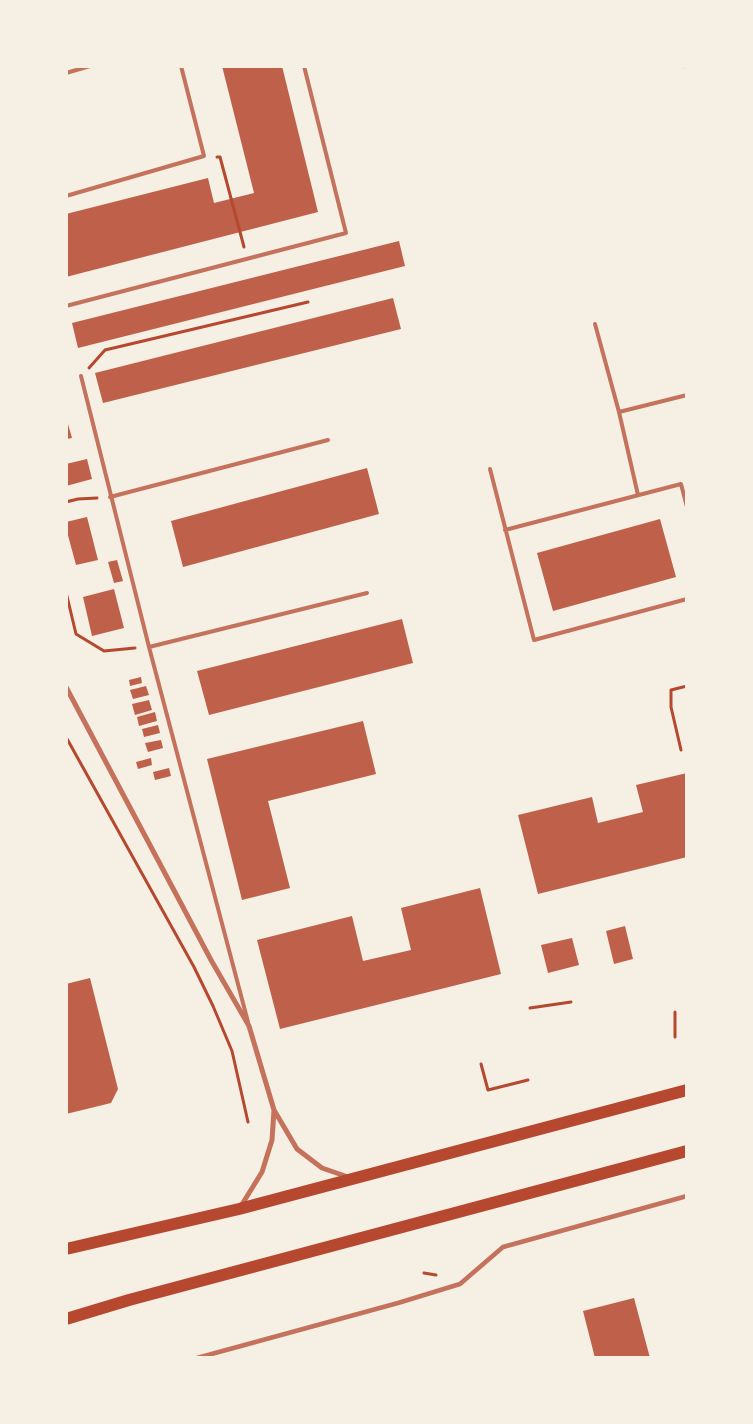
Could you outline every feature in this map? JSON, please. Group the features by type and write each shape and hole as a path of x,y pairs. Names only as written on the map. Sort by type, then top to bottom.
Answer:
{"main road":[{"path":"66,1249 239,1209 687,1090"},
{"path":"66,1319 129,1300 687,1151"}],"street":[{"path":"66,687 249,1026 274,1110 297,1149 322,1168 354,1179"},
{"path":"239,1209 262,1172 272,1140 274,1110"},
{"path":"197,1358 460,1284 503,1247 687,1196"}],"lane":[{"path":"66,72 90,66"},
{"path":"66,196 204,156 181,66"},
{"path":"66,306 346,233 304,66"},
{"path":"596,324 638,495"},
{"path":"81,376 110,497 249,1026"},
{"path":"619,412 687,395"},
{"path":"110,497 328,440"},
{"path":"490,469 534,640 687,599"},
{"path":"505,530 681,484 687,507"},
{"path":"149,647 367,593"}],"path":[{"path":"204,156 220,157 247,259"},
{"path":"81,376 105,350 308,302"},
{"path":"66,502 78,499 110,497"},
{"path":"66,592 76,634 104,651 149,647"},
{"path":"681,750 671,707 670,690 687,686"},
{"path":"66,737 194,967 213,1006 232,1051 248,1122"},
{"path":"530,1008 571,1002"},
{"path":"675,1012 675,1037"},
{"path":"481,1064 488,1090 528,1080"}],"building":[{"path":"222,66 282,66 318,212 66,277 66,214 208,178 214,203 254,193"},
{"path":"399,241 405,266 78,348 72,323"},
{"path":"393,298 401,329 103,403 95,373"},
{"path":"66,417 72,438 66,439"},
{"path":"87,459 92,479 66,486 66,464"},
{"path":"367,468 379,514 183,567 171,521"},
{"path":"87,517 98,560 76,565 66,522"},
{"path":"660,519 676,577 553,611 537,553"},
{"path":"117,560 123,581 114,583 108,562"},
{"path":"114,589 124,628 92,636 83,597"},
{"path":"402,619 413,663 209,715 197,671"},
{"path":"141,677 142,683 130,686 129,680"},
{"path":"146,686 149,695 133,699 130,690"},
{"path":"149,700 152,710 135,715 132,704"},
{"path":"155,712 157,721 139,726 137,717"},
{"path":"363,721 376,774 268,801 290,888 242,900 207,759"},
{"path":"158,725 160,733 144,737 142,729"},
{"path":"161,740 163,748 148,752 145,743"},
{"path":"151,758 152,765 138,769 136,762"},
{"path":"169,768 171,776 155,780 153,772"},
{"path":"687,773 687,857 538,894 518,815 592,797 598,823 643,812 636,785"},
{"path":"480,888 501,974 280,1029 257,940 352,916 363,961 411,950 401,908"},
{"path":"625,926 633,959 614,964 606,931"},
{"path":"572,938 579,965 548,973 541,945"},
{"path":"90,978 118,1089 111,1103 66,1114 66,984"},
{"path":"634,1298 650,1358 595,1358 583,1311"}]}
